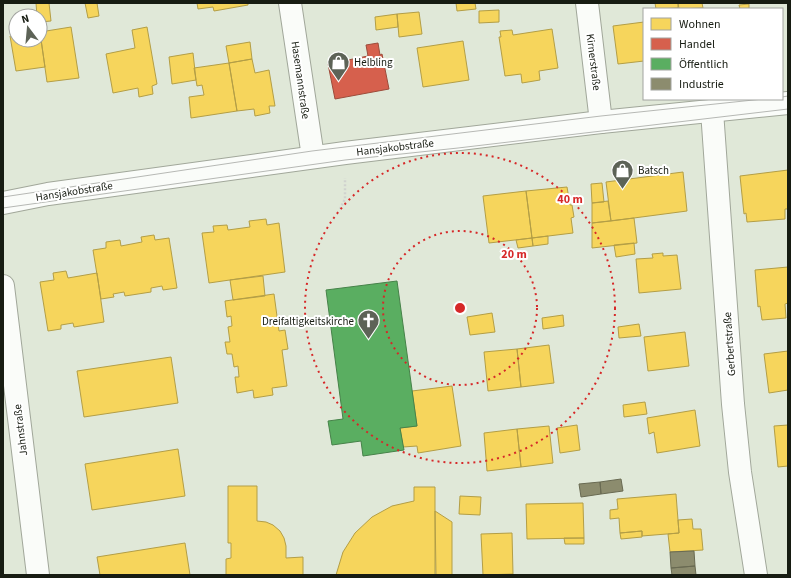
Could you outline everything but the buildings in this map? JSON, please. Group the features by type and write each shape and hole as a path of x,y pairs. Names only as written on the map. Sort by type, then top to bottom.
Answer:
{"street":[{"name":"Hasemannstraße","path":"290,3 313,157"},
{"name":"Kirnerstraße","path":"586,3 601,122"},
{"name":"Hansjakobstraße","path":"3,203 48,194 313,157 601,122 788,103"},
{"name":"Gerbertstraße","path":"712,111 734,412 740,472 756,575"},
{"name":"Jahnstraße","path":"3,286 38,575"}],"path":[{"path":"340,209 345,199 345,176"}],"tram line":[{"path":"783,97 788,96"},
{"path":"3,197 312,151 601,116 753,100"},
{"path":"3,208 345,160 788,109"}],"place":[{"name":"Helbling","path":"339,82"},
{"name":"Batsch","path":"623,190"},
{"name":"Dreifaltigkeitskirche","path":"369,340"}]}
